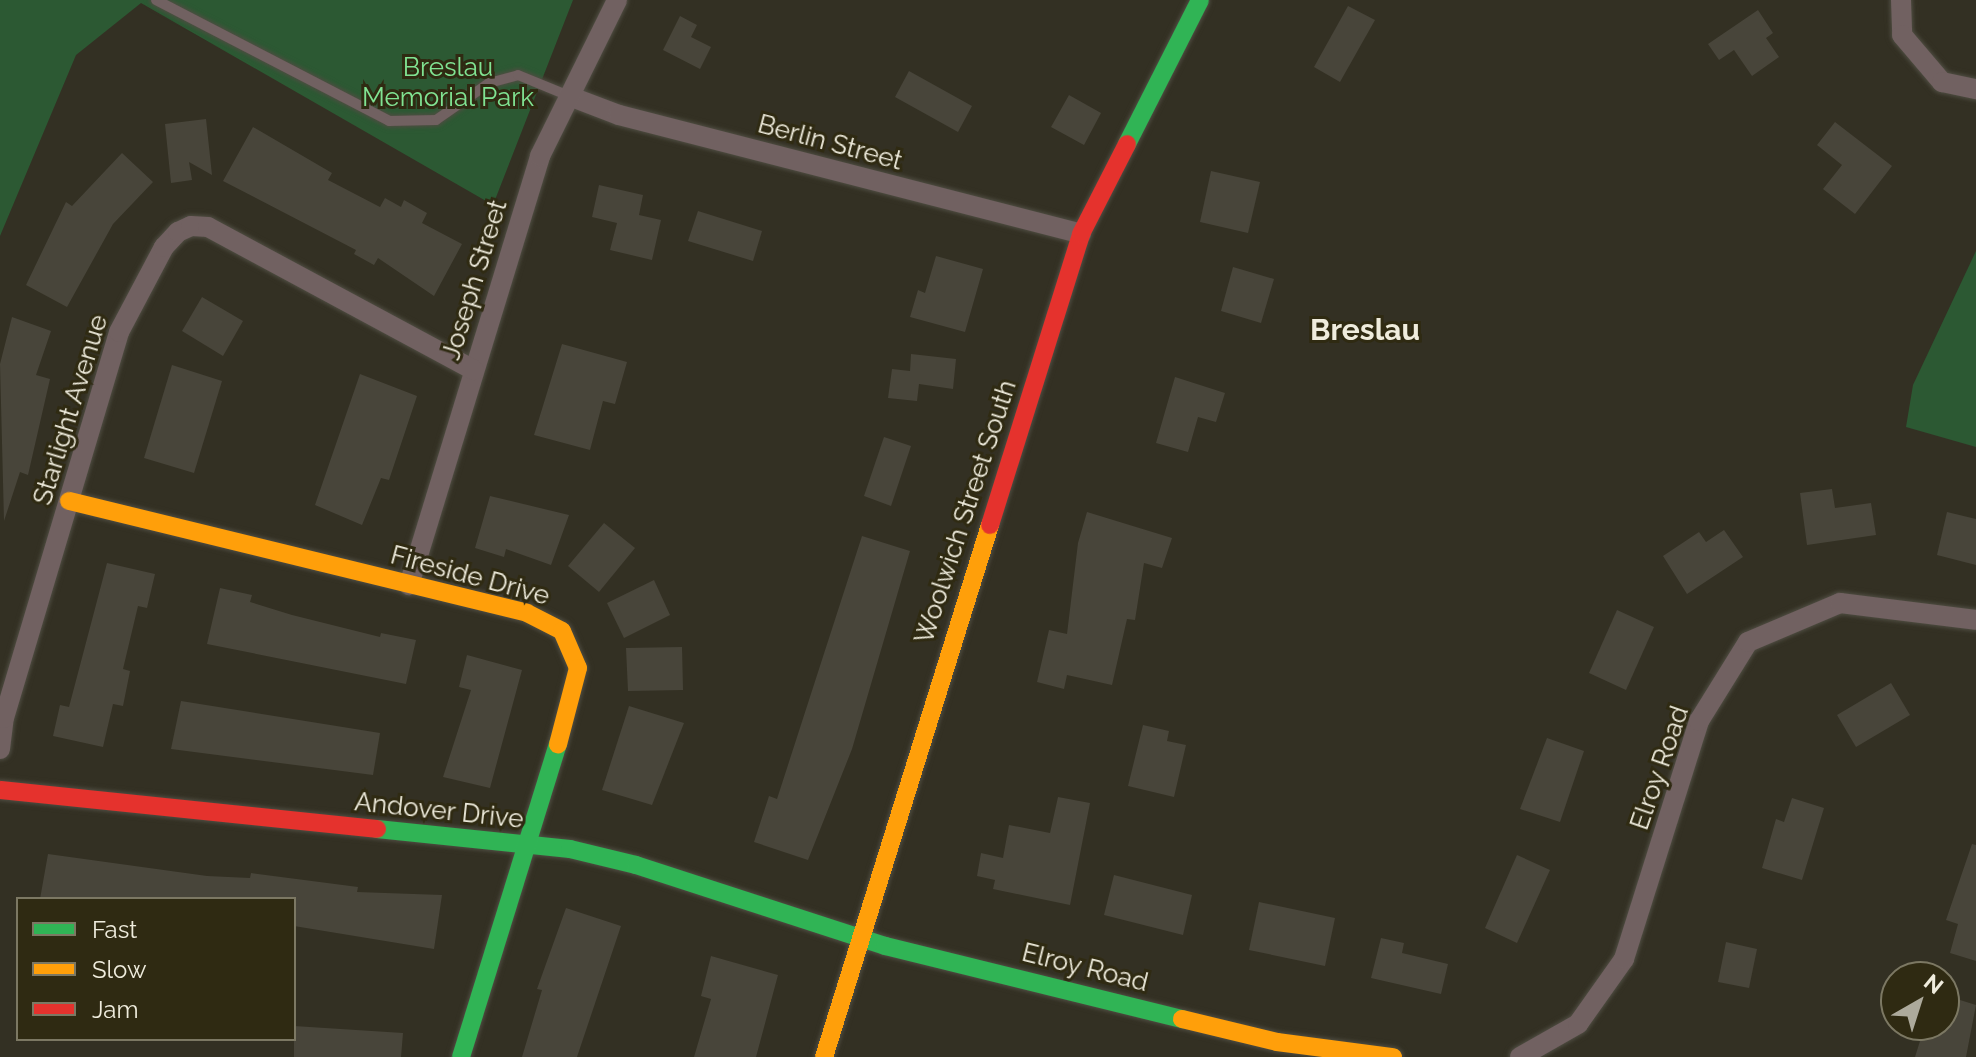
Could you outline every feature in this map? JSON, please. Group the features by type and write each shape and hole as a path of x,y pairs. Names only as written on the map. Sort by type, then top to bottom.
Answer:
{"street":[{"name":"Joseph Street","path":"409,585 540,156 617,0"},
{"name":"Woolwich Street South","path":"824,1057 1081,234 1200,0"},
{"path":"1901,0 1902,35 1942,82 1976,89"},
{"name":"Berlin Street","path":"569,96 619,115 1081,234"},
{"name":"Starlight Avenue","path":"0,749 4,718 119,332 164,247 191,226 225,236 474,370"},
{"name":"Fireside Drive","path":"69,501 527,613 562,631 572,648 576,686 529,846 461,1057"},
{"name":"Elroy Road","path":"1520,1057 1578,1024 1624,959 1699,721 1748,642 1840,603 1976,620"},
{"name":"Andover Drive","path":"0,790 570,849 636,865 861,937"},
{"name":"Elroy Road","path":"861,937 1274,1050 1393,1057"}],"lane":[{"path":"156,0 389,121 436,120 489,83 518,75 569,96"}],"green space":[{"name":"Breslau Memorial Park","path":"0,0 573,0 493,205 141,3 76,55 0,236"},
{"path":"1976,251 1976,447 1906,427 1913,385"}],"building":[{"path":"1348,6 1375,20 1340,82 1314,67"},
{"path":"1758,10 1773,33 1766,38 1779,57 1752,76 1734,50 1719,60 1708,44"},
{"path":"680,16 697,25 691,37 711,47 700,69 663,50"},
{"path":"909,71 972,106 958,132 895,97"},
{"path":"1069,95 1101,113 1084,145 1051,127"},
{"path":"206,119 212,175 189,162 192,180 171,183 165,124"},
{"path":"1835,122 1892,166 1855,214 1823,189 1842,165 1817,145"},
{"path":"253,127 332,173 328,180 380,207 385,198 401,207 404,200 427,213 422,223 462,244 434,296 378,258 374,265 354,254 356,250 223,181"},
{"path":"122,153 153,182 113,224 67,307 26,285 66,202 72,206"},
{"path":"1211,171 1260,182 1248,233 1200,222"},
{"path":"599,185 643,195 639,215 661,220 652,260 610,250 617,223 592,217"},
{"path":"698,211 762,231 753,261 688,241"},
{"path":"936,256 983,269 965,332 910,317 918,290 925,293"},
{"path":"1233,267 1274,279 1261,323 1221,311"},
{"path":"202,297 243,321 223,356 182,331"},
{"path":"12,317 51,331 36,375 50,379 28,475 20,472 4,521 0,364"},
{"path":"562,344 627,362 615,404 603,401 590,450 534,435"},
{"path":"911,354 956,359 953,389 919,384 917,401 888,398 892,369 910,371"},
{"path":"172,365 222,381 194,473 144,458"},
{"path":"360,374 417,396 389,480 381,478 362,525 315,505"},
{"path":"1175,377 1225,393 1216,422 1198,417 1188,452 1156,443"},
{"path":"884,437 911,446 891,506 864,496"},
{"path":"1832,489 1835,508 1871,503 1876,535 1807,545 1800,493"},
{"path":"490,496 569,515 551,565 506,549 504,557 475,548"},
{"path":"1087,512 1172,538 1162,568 1144,563 1135,620 1127,619 1112,685 1067,675 1064,689 1037,682 1049,630 1067,634 1078,543"},
{"path":"1947,512 1976,519 1976,565 1937,555"},
{"path":"604,523 635,548 599,592 568,566"},
{"path":"1724,530 1743,557 1687,594 1663,556 1699,532 1706,542"},
{"path":"862,536 910,551 852,749 808,860 754,842 769,796 777,799"},
{"path":"107,563 155,574 147,608 138,606 123,669 130,671 123,706 113,704 103,747 53,736 60,705 69,707"},
{"path":"654,580 670,615 624,638 607,603"},
{"path":"220,588 252,595 250,602 292,615 380,637 381,633 416,640 406,684 207,644"},
{"path":"1617,610 1654,627 1626,690 1589,673"},
{"path":"682,647 683,690 628,691 626,648"},
{"path":"467,655 522,670 490,788 443,777 471,690 459,687"},
{"path":"1891,683 1910,715 1856,747 1837,715"},
{"path":"181,701 380,733 373,775 171,749"},
{"path":"629,706 684,723 652,805 602,790"},
{"path":"1143,725 1169,731 1167,741 1186,745 1174,797 1128,786"},
{"path":"1547,738 1584,751 1560,822 1520,809"},
{"path":"1058,797 1090,803 1070,905 993,889 995,880 977,876 981,853 1003,858 1009,825 1050,833"},
{"path":"1792,798 1824,808 1802,880 1762,868 1776,819 1784,822"},
{"path":"1972,844 1976,845 1976,961 1950,953 1958,924 1946,920"},
{"path":"48,854 207,876 250,878 251,873 358,887 357,892 442,895 434,949 296,926 296,897 40,897"},
{"path":"1517,855 1550,870 1517,943 1485,928"},
{"path":"1114,875 1192,895 1183,935 1104,915"},
{"path":"1259,902 1335,918 1325,966 1249,950"},
{"path":"566,908 621,926 577,1057 522,1057 542,990 537,989"},
{"path":"1381,938 1404,943 1402,953 1448,964 1441,994 1371,978"},
{"path":"1726,942 1757,949 1749,988 1718,982"},
{"path":"711,956 778,975 756,1057 694,1057 711,999 701,996"},
{"path":"1960,1000 1976,1005 1966,1057 1915,1057 1920,1041 1960,1041"},
{"path":"296,1026 403,1033 401,1057 294,1057"}],"traffic: fast":[{"path":"1127,144 1200,0"},
{"path":"461,1057 558,744"},
{"path":"377,829 570,849 636,865 885,946 1182,1019"}],"traffic: slow":[{"path":"69,501 527,613 562,631 578,668 558,744"},
{"path":"824,1057 990,525"},
{"path":"1182,1019 1277,1042 1393,1057"}],"traffic: jam":[{"path":"990,525 1081,234 1127,144"},
{"path":"0,790 377,829"}],"district":[{"name":"Breslau","path":"1365,330"}]}
